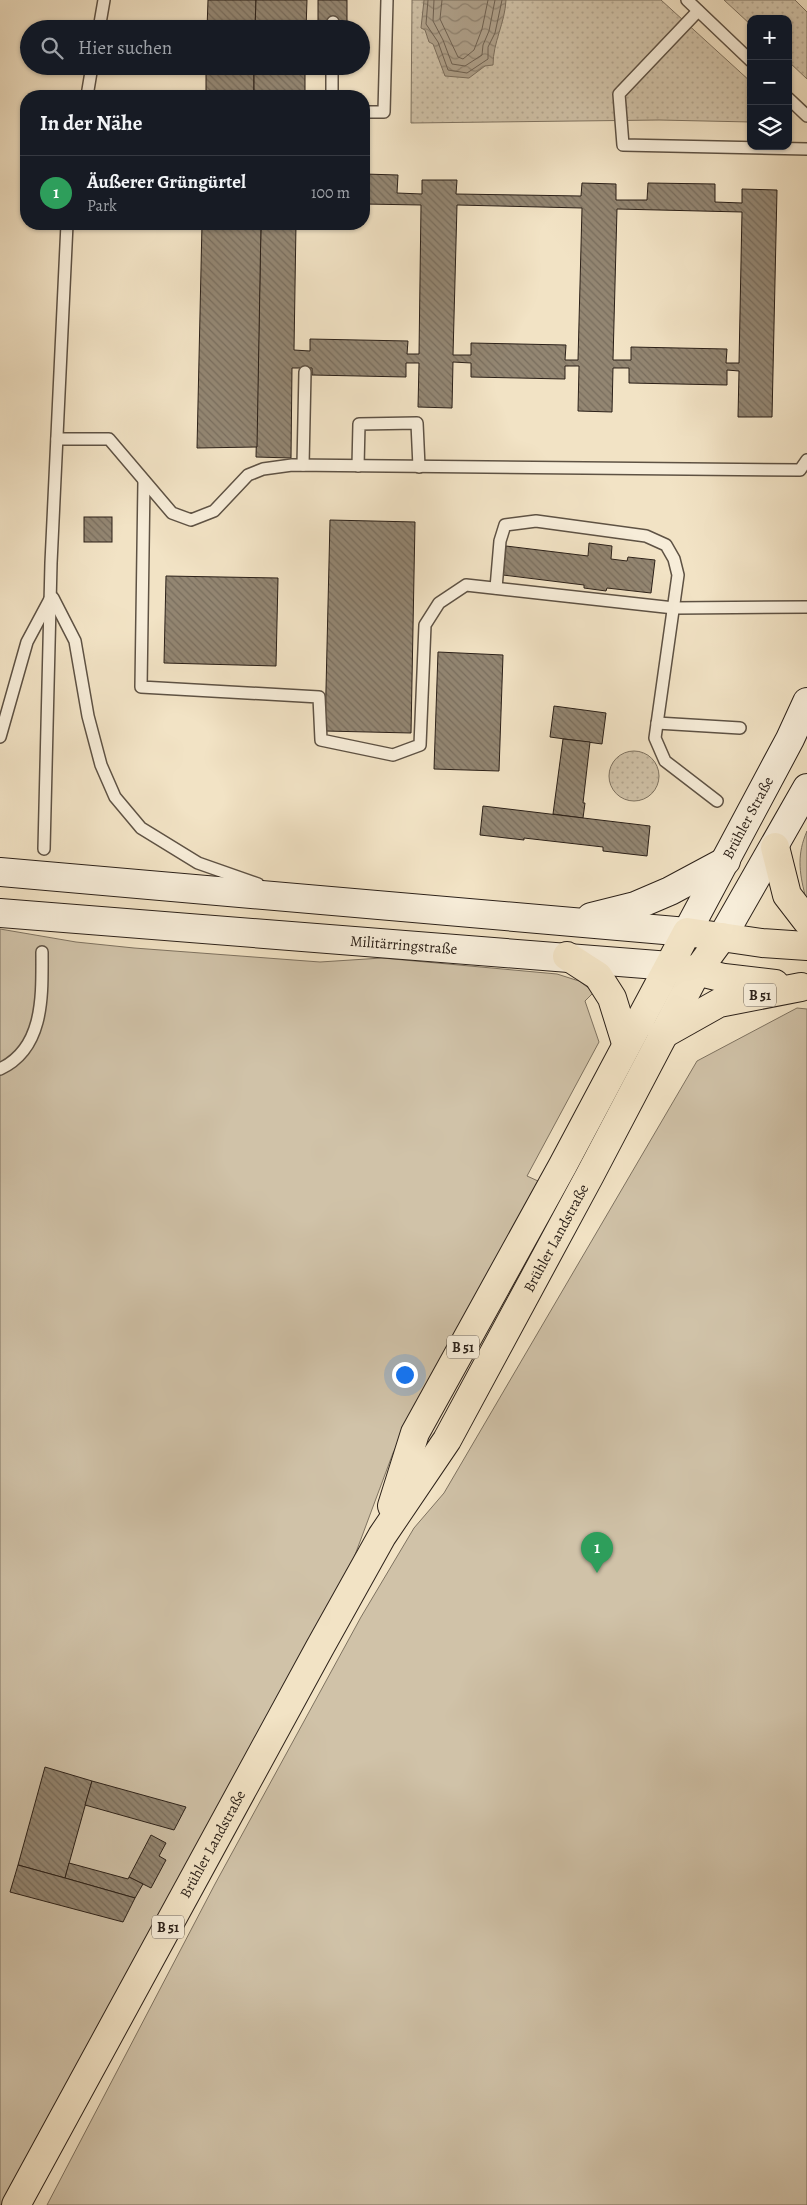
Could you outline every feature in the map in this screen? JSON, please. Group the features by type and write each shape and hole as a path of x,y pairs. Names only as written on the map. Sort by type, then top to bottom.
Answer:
{"main road":[{"name":"Brühler Straße","path":"687,932 790,739 807,702"},
{"path":"722,937 807,788"},
{"path":"775,847 787,895 807,921"},
{"path":"570,923 635,906 670,891 726,861"},
{"path":"0,872 293,896 570,923 687,932 807,946"},
{"name":"Militärringstraße","path":"0,913 493,953 567,956 670,966 724,978 804,987"},
{"name":"Brühler Landstraße","path":"382,1536 415,1433 569,1153 687,932"},
{"name":"Brühler Landstraße","path":"16,2205 382,1536 447,1440 588,1179 662,1035 697,971 722,937"},
{"path":"567,956 598,976 612,998 626,1044"},
{"name":"B 51","path":"662,1035 719,1003 804,987"}],"lane":[{"path":"101,20 104,0"},
{"path":"370,112 384,112 388,0"},
{"path":"687,0 750,60"},
{"path":"698,11 619,94 623,145 807,149"},
{"path":"88,90 90,75"},
{"path":"332,75 332,90"},
{"path":"792,102 807,116"},
{"path":"44,849 52,595 51,563 67,230"},
{"path":"303,465 305,372"},
{"path":"358,466 359,424 417,423 418,467"},
{"path":"57,439 108,439 172,513 191,520 214,511 248,475 263,469 303,465 800,470 807,460"},
{"path":"144,481 141,686 319,697 321,740 393,755 420,745 425,625 439,603 466,585 674,608 807,607"},
{"path":"496,588 500,542 505,525 536,521 646,536 666,545 674,558 678,575 655,738 665,761 717,802"},
{"path":"0,737 27,642 52,595"},
{"path":"52,595 75,641 88,716 102,766 115,797 141,828 198,863 293,896"},
{"path":"657,723 740,728"},
{"path":"0,1069 11,1064 29,1045 37,1023 42,996 42,952"}],"shaded area":[{"path":"412,0 661,0 747,78 747,122 659,120 411,123"},
{"path":"724,0 795,0 807,12 807,79 792,65 792,15 747,15 747,21"},
{"path":"634,751 643,753 654,762 659,776 657,785 648,796 634,801 625,799 614,790 609,776 611,767 620,756"},
{"path":"807,831 807,909 799,902 805,895 801,878 800,855"},
{"path":"0,929 76,942 134,948 320,962 382,958 557,974 579,981 594,992 585,1001 599,1042 527,1176 538,1181 393,1453 352,1563 3,2205 0,2205"},
{"path":"797,1008 807,1009 807,2205 47,2205 215,1884 361,1617 414,1528 444,1493 697,1061"}],"water":[{"path":"424,0 506,0 493,65 485,66 469,78 445,76 433,44 429,42 425,30 421,28"}],"building":[{"path":"208,0 256,0 255,20 207,20"},
{"path":"256,0 307,0 306,20 255,20"},
{"path":"318,0 347,0 347,20 318,20"},
{"path":"206,75 254,75 254,90 206,90"},
{"path":"254,75 305,75 305,90 254,90"},
{"path":"370,174 398,175 397,193 422,194 422,180 457,180 456,194 581,196 582,183 616,184 616,200 647,200 648,183 715,184 715,202 742,203 742,189 777,190 772,417 738,417 739,371 727,370 727,385 629,383 629,368 613,368 612,412 578,411 579,366 565,366 565,379 471,377 471,363 453,362 452,408 418,407 419,363 406,363 406,377 312,375 312,368 292,368 291,458 256,457 261,230 296,230 294,350 310,351 310,339 408,341 407,354 419,354 421,205 370,204","holes":["457,205 582,208 578,360 565,360 566,345 471,343 471,355 453,355","617,209 742,212 739,363 726,363 727,349 631,347 631,360 613,360"]},
{"path":"202,230 261,230 257,447 197,448"},
{"path":"84,517 112,517 112,542 84,542"},
{"path":"330,520 415,522 411,733 325,731"},
{"path":"589,543 612,546 611,559 627,561 628,557 655,560 651,593 607,588 606,591 584,588 584,585 503,575 506,546 588,556"},
{"path":"166,576 278,578 276,666 164,663"},
{"path":"438,652 503,655 499,771 434,769"},
{"path":"554,706 606,713 602,744 550,737"},
{"path":"563,739 590,742 583,818 553,814"},
{"path":"483,806 650,826 647,856 603,851 603,847 480,835"},
{"path":"45,1767 92,1781 65,1878 18,1865"},
{"path":"92,1781 186,1807 174,1830 85,1805"},
{"path":"151,1835 166,1843 159,1856 166,1860 151,1888 129,1877"},
{"path":"69,1863 128,1879 129,1877 143,1884 135,1898 65,1878"},
{"path":"18,1865 135,1898 123,1922 10,1892"}],"place":[{"name":"Äußerer Grüngürtel","path":"597,1573"}]}
